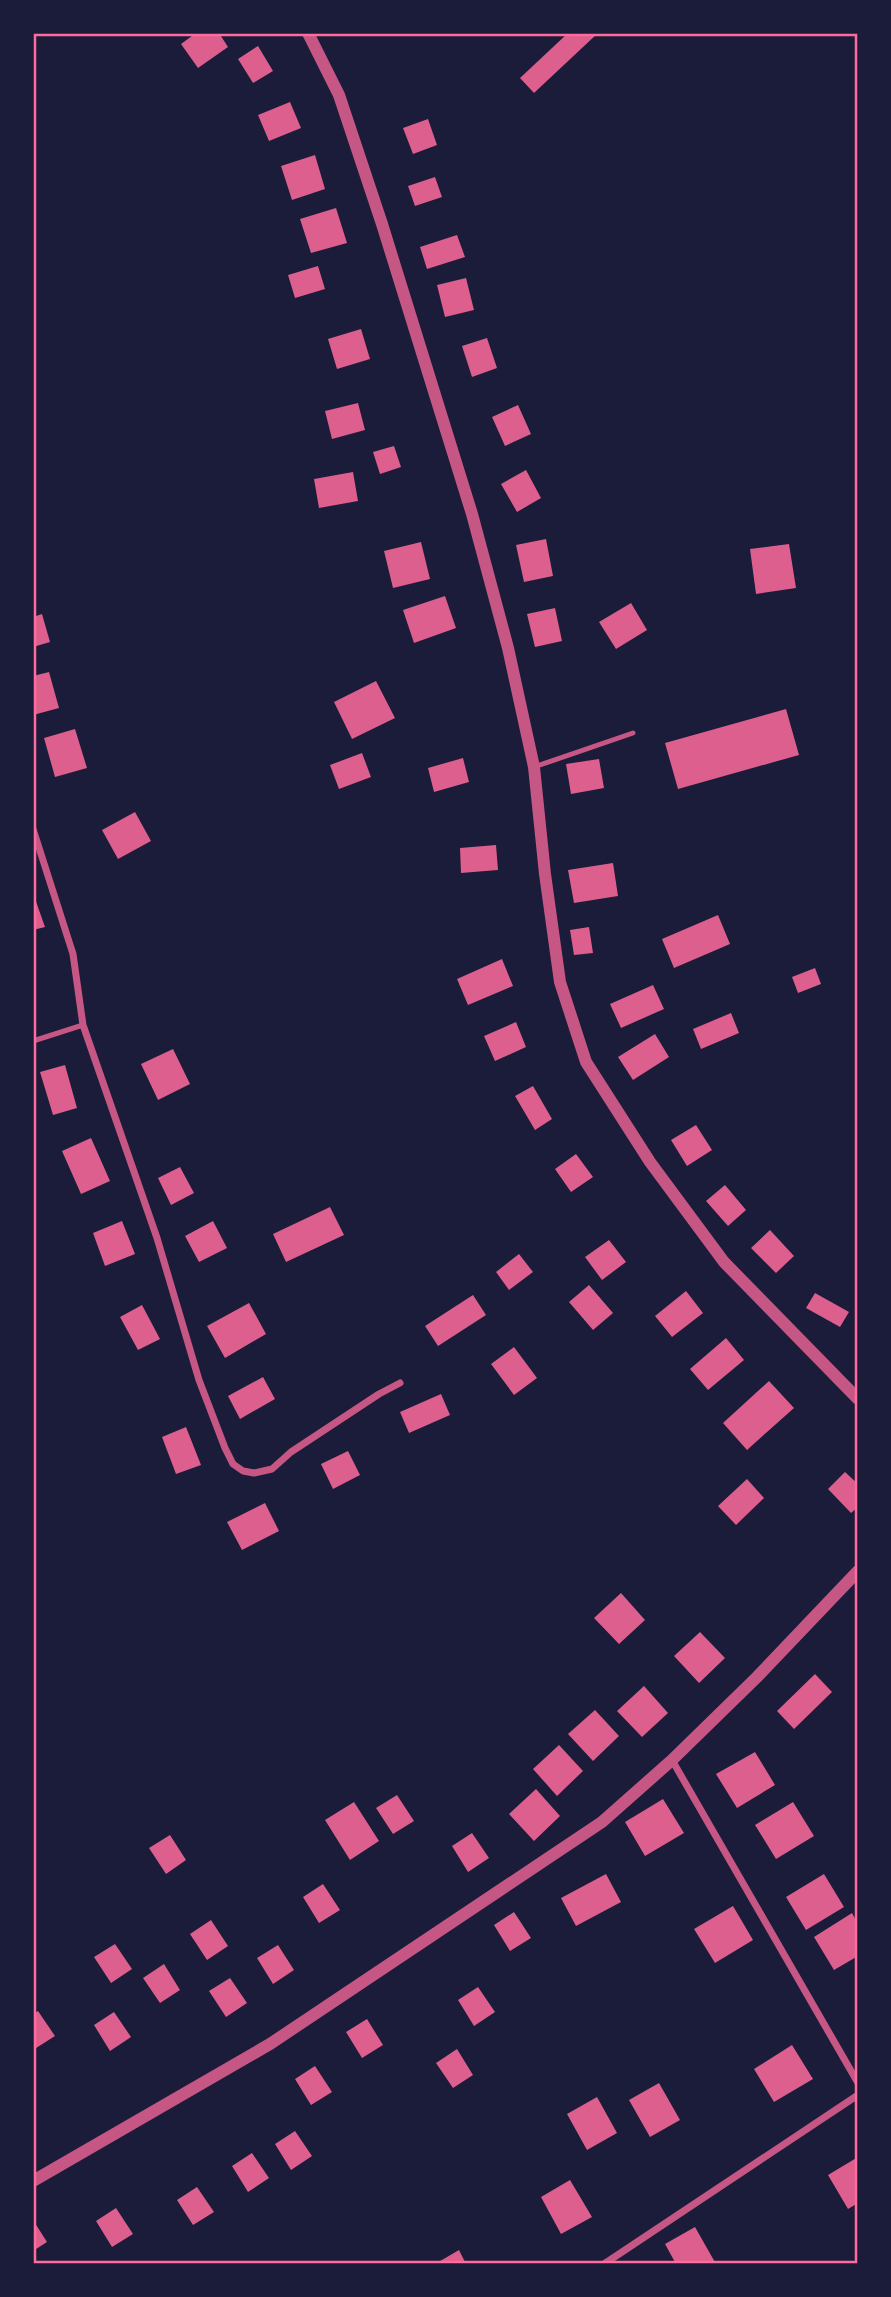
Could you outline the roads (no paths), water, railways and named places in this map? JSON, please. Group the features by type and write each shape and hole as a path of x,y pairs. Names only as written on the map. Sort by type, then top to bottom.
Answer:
{"street":[{"path":"308,33 339,95 472,514 508,648 534,767 560,982 586,1062 650,1161 724,1262 858,1399"},
{"path":"33,829 73,954 83,1025 157,1238 199,1380 233,1464 243,1471 254,1473 272,1469 291,1452 400,1383"},
{"path":"33,2181 270,2044 602,1822 672,1760 775,1659 858,1572"},
{"path":"672,1760 858,2083"},
{"path":"604,2264 858,2095"}],"lane":[{"path":"534,767 634,733"},
{"path":"33,1041 83,1025"}]}
